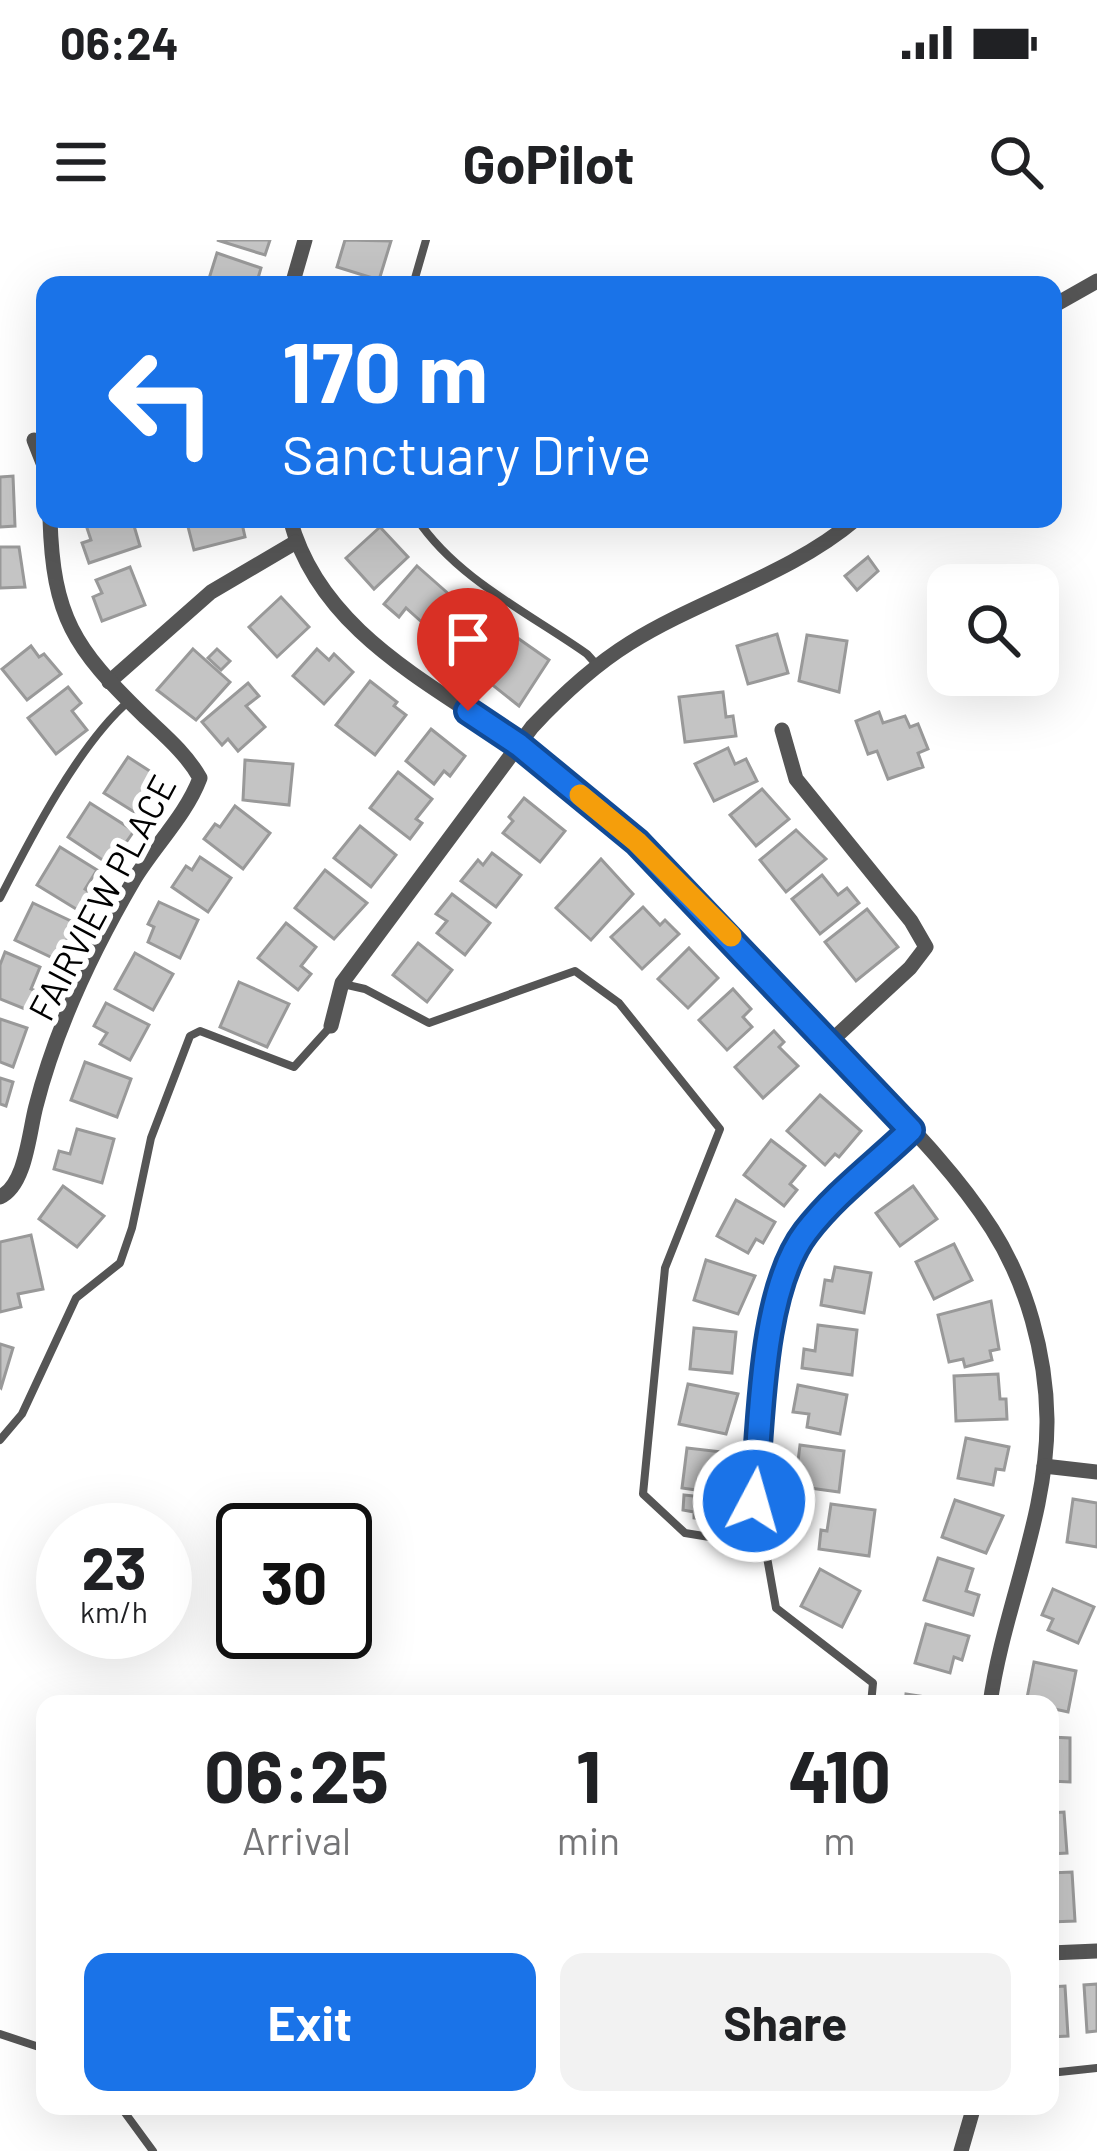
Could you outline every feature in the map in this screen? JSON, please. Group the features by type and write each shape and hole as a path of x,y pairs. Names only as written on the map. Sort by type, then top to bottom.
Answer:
{"street":[{"path":"294,276 304,240"},
{"path":"1062,301 1097,281"},
{"path":"34,440 36,445"},
{"name":"FAIRVIEW PLACE","path":"0,1197 9,1193 19,1174 39,1091 74,996 136,878 193,797 200,778 189,759 109,682 80,646 62,610 50,528"},
{"path":"292,528 322,589 361,635 399,666 519,745 637,842 954,1176 994,1232 1025,1295 1041,1359 1047,1418 1044,1466 992,1695"},
{"path":"331,1026 342,983 563,693 633,641 800,556 842,528"},
{"path":"109,682 212,592 296,542"},
{"path":"782,730 796,779 911,921 926,947 910,968 830,1042"},
{"path":"765,1546 754,1501 780,1281 802,1236 835,1198 911,1130"},
{"path":"1044,1466 1097,1472"},
{"path":"1059,1953 1097,1951"},
{"path":"961,2151 971,2115"}],"lane":[{"path":"416,276 426,240"},
{"path":"423,528 472,577 571,642 597,666"},
{"path":"0,898 81,760 129,701"},
{"path":"342,983 365,989 429,1023 575,971 619,1003 720,1129 665,1268 643,1494 685,1533 765,1546 776,1608 872,1683 871,1695"},
{"path":"0,1440 22,1414 76,1298 120,1263 133,1228 151,1138 190,1036 200,1031 294,1067 331,1026"},
{"path":"0,2034 36,2046"},
{"path":"1059,2072 1097,2068"},
{"path":"127,2115 153,2151"}],"building":[{"path":"217,240 270,240 265,255"},
{"path":"345,240 391,241 380,276 337,267"},
{"path":"217,253 261,268 259,276 210,276"},
{"path":"13,476 15,526 0,527 0,477"},
{"path":"87,528 135,528 140,546 89,563 82,543 91,540"},
{"path":"188,528 243,528 245,537 194,550"},
{"path":"379,528 408,557 374,589 346,558"},
{"path":"0,547 19,547 25,587 0,588"},
{"path":"868,557 878,571 857,590 845,576"},
{"path":"417,566 451,596 425,625 406,608 399,617 384,604"},
{"path":"130,567 145,605 102,621 93,597 102,593 96,580"},
{"path":"281,597 309,627 277,657 249,627"},
{"path":"465,610 497,632 473,668 452,654 455,648 444,640"},
{"path":"509,632 549,660 519,706 480,675"},
{"path":"777,634 788,673 748,684 737,646"},
{"path":"807,635 847,641 839,692 799,681"},
{"path":"31,646 61,674 27,700 2,669"},
{"path":"193,649 230,682 196,720 157,690"},
{"path":"217,649 230,661 221,670 208,658"},
{"path":"317,649 329,660 334,654 353,672 324,704 293,676"},
{"path":"370,681 406,715 375,755 336,725"},
{"path":"248,683 259,696 246,706 265,727 238,751 228,739 222,745 202,722"},
{"path":"68,687 81,703 72,711 87,730 56,754 28,718"},
{"path":"723,692 726,717 733,716 736,736 685,742 679,697"},
{"path":"879,712 883,723 905,716 910,727 918,724 928,749 918,753 923,767 888,779 877,751 868,754 856,721"},
{"path":"431,729 465,756 450,776 444,771 434,784 406,761"},
{"path":"728,748 735,764 746,759 757,781 714,801 695,764"},
{"path":"128,757 162,779 139,815 104,793"},
{"path":"245,760 293,764 289,805 243,800"},
{"path":"398,772 432,799 416,819 422,823 410,839 370,808"},
{"path":"762,789 789,819 756,846 730,815"},
{"path":"524,798 565,831 540,862 503,833"},
{"path":"90,803 134,831 107,863 68,837"},
{"path":"235,806 270,833 243,869 204,839"},
{"path":"360,826 396,855 371,887 334,858"},
{"path":"796,830 826,859 786,892 760,860"},
{"path":"60,847 97,870 85,889 92,894 81,912 37,885"},
{"path":"492,853 521,875 496,907 461,881 478,860 483,865"},
{"path":"200,857 231,878 208,912 172,887 186,866 192,870"},
{"path":"601,859 633,894 591,940 556,908"},
{"path":"325,870 367,903 334,939 295,908"},
{"path":"822,875 838,895 847,888 859,903 820,934 792,899"},
{"path":"452,894 490,923 465,955 437,933 447,921 436,914"},
{"path":"159,902 198,920 180,958 148,942 154,927 148,924"},
{"path":"33,903 75,923 57,960 15,940"},
{"path":"643,907 660,925 665,920 679,934 642,969 611,937"},
{"path":"867,909 898,947 856,981 825,942"},
{"path":"286,923 316,947 301,966 311,974 298,990 258,958"},
{"path":"418,943 452,970 427,1002 393,975"},
{"path":"689,948 718,978 688,1008 658,979"},
{"path":"5,952 40,967 31,989 43,994 35,1013 0,999"},
{"path":"135,953 173,974 153,1010 115,989"},
{"path":"239,982 289,1004 267,1047 220,1027"},
{"path":"733,989 751,1009 743,1017 752,1027 727,1050 699,1020"},
{"path":"106,1003 149,1025 130,1060 100,1044 107,1033 94,1026"},
{"path":"0,1019 27,1028 13,1067 0,1062"},
{"path":"774,1031 784,1042 779,1047 798,1066 763,1098 735,1067"},
{"path":"85,1062 131,1079 117,1117 71,1100"},
{"path":"0,1078 13,1082 6,1106 0,1104"},
{"path":"820,1095 861,1131 839,1157 835,1154 825,1165 787,1131"},
{"path":"77,1129 114,1139 102,1183 54,1169 59,1151 70,1154"},
{"path":"771,1140 805,1166 790,1184 797,1190 784,1206 744,1175"},
{"path":"63,1186 104,1216 77,1247 39,1219"},
{"path":"913,1186 937,1219 900,1246 876,1213"},
{"path":"736,1200 775,1222 763,1243 756,1239 748,1253 717,1236"},
{"path":"31,1235 43,1289 18,1294 21,1307 0,1312 0,1242"},
{"path":"954,1244 972,1280 934,1299 916,1262"},
{"path":"706,1260 755,1276 738,1314 694,1300"},
{"path":"835,1267 871,1273 864,1313 821,1305 825,1280 832,1281"},
{"path":"991,1301 999,1349 990,1351 992,1360 965,1367 963,1359 949,1362 938,1315"},
{"path":"818,1325 857,1330 852,1375 802,1368 804,1349 815,1351"},
{"path":"694,1328 736,1332 732,1373 690,1369"},
{"path":"0,1344 13,1348 1,1388 0,1387"},
{"path":"998,1374 1007,1419 956,1421 954,1376"},
{"path":"688,1384 738,1394 726,1434 679,1424"},
{"path":"798,1385 847,1395 840,1434 807,1427 809,1414 793,1412"},
{"path":"966,1438 1009,1447 1004,1470 996,1469 993,1485 958,1478"},
{"path":"800,1445 844,1451 839,1492 795,1486"},
{"path":"687,1448 731,1453 728,1478 720,1477 717,1493 682,1488"},
{"path":"684,1495 714,1498 712,1520 694,1518 694,1512 683,1510"},
{"path":"1073,1499 1097,1503 1097,1547 1067,1542"},
{"path":"955,1500 1003,1516 986,1553 942,1537"},
{"path":"831,1504 875,1510 869,1556 819,1549"},
{"path":"938,1558 973,1569 966,1591 979,1595 973,1615 924,1600"},
{"path":"820,1569 860,1591 842,1627 801,1606"},
{"path":"1053,1589 1094,1607 1078,1643 1048,1630 1053,1619 1042,1615"},
{"path":"926,1624 969,1636 962,1660 954,1657 950,1673 915,1663"},
{"path":"1034,1662 1076,1671 1068,1712 1059,1710 1059,1695 1028,1695"},
{"path":"1059,1737 1070,1738 1070,1782 1059,1781"},
{"path":"1059,1812 1064,1812 1067,1853 1059,1853"},
{"path":"1072,1872 1075,1921 1059,1922 1059,1873"},
{"path":"1097,1984 1097,2031 1087,2032 1084,1985"},
{"path":"1059,1986 1065,1986 1068,2036 1059,2036"}],"slow traffic":[{"path":"580,795 637,842 731,936"}],"route":[{"path":"468,711 519,745 637,842 722,926 911,1130 835,1198 802,1236 780,1281 754,1501"}]}
